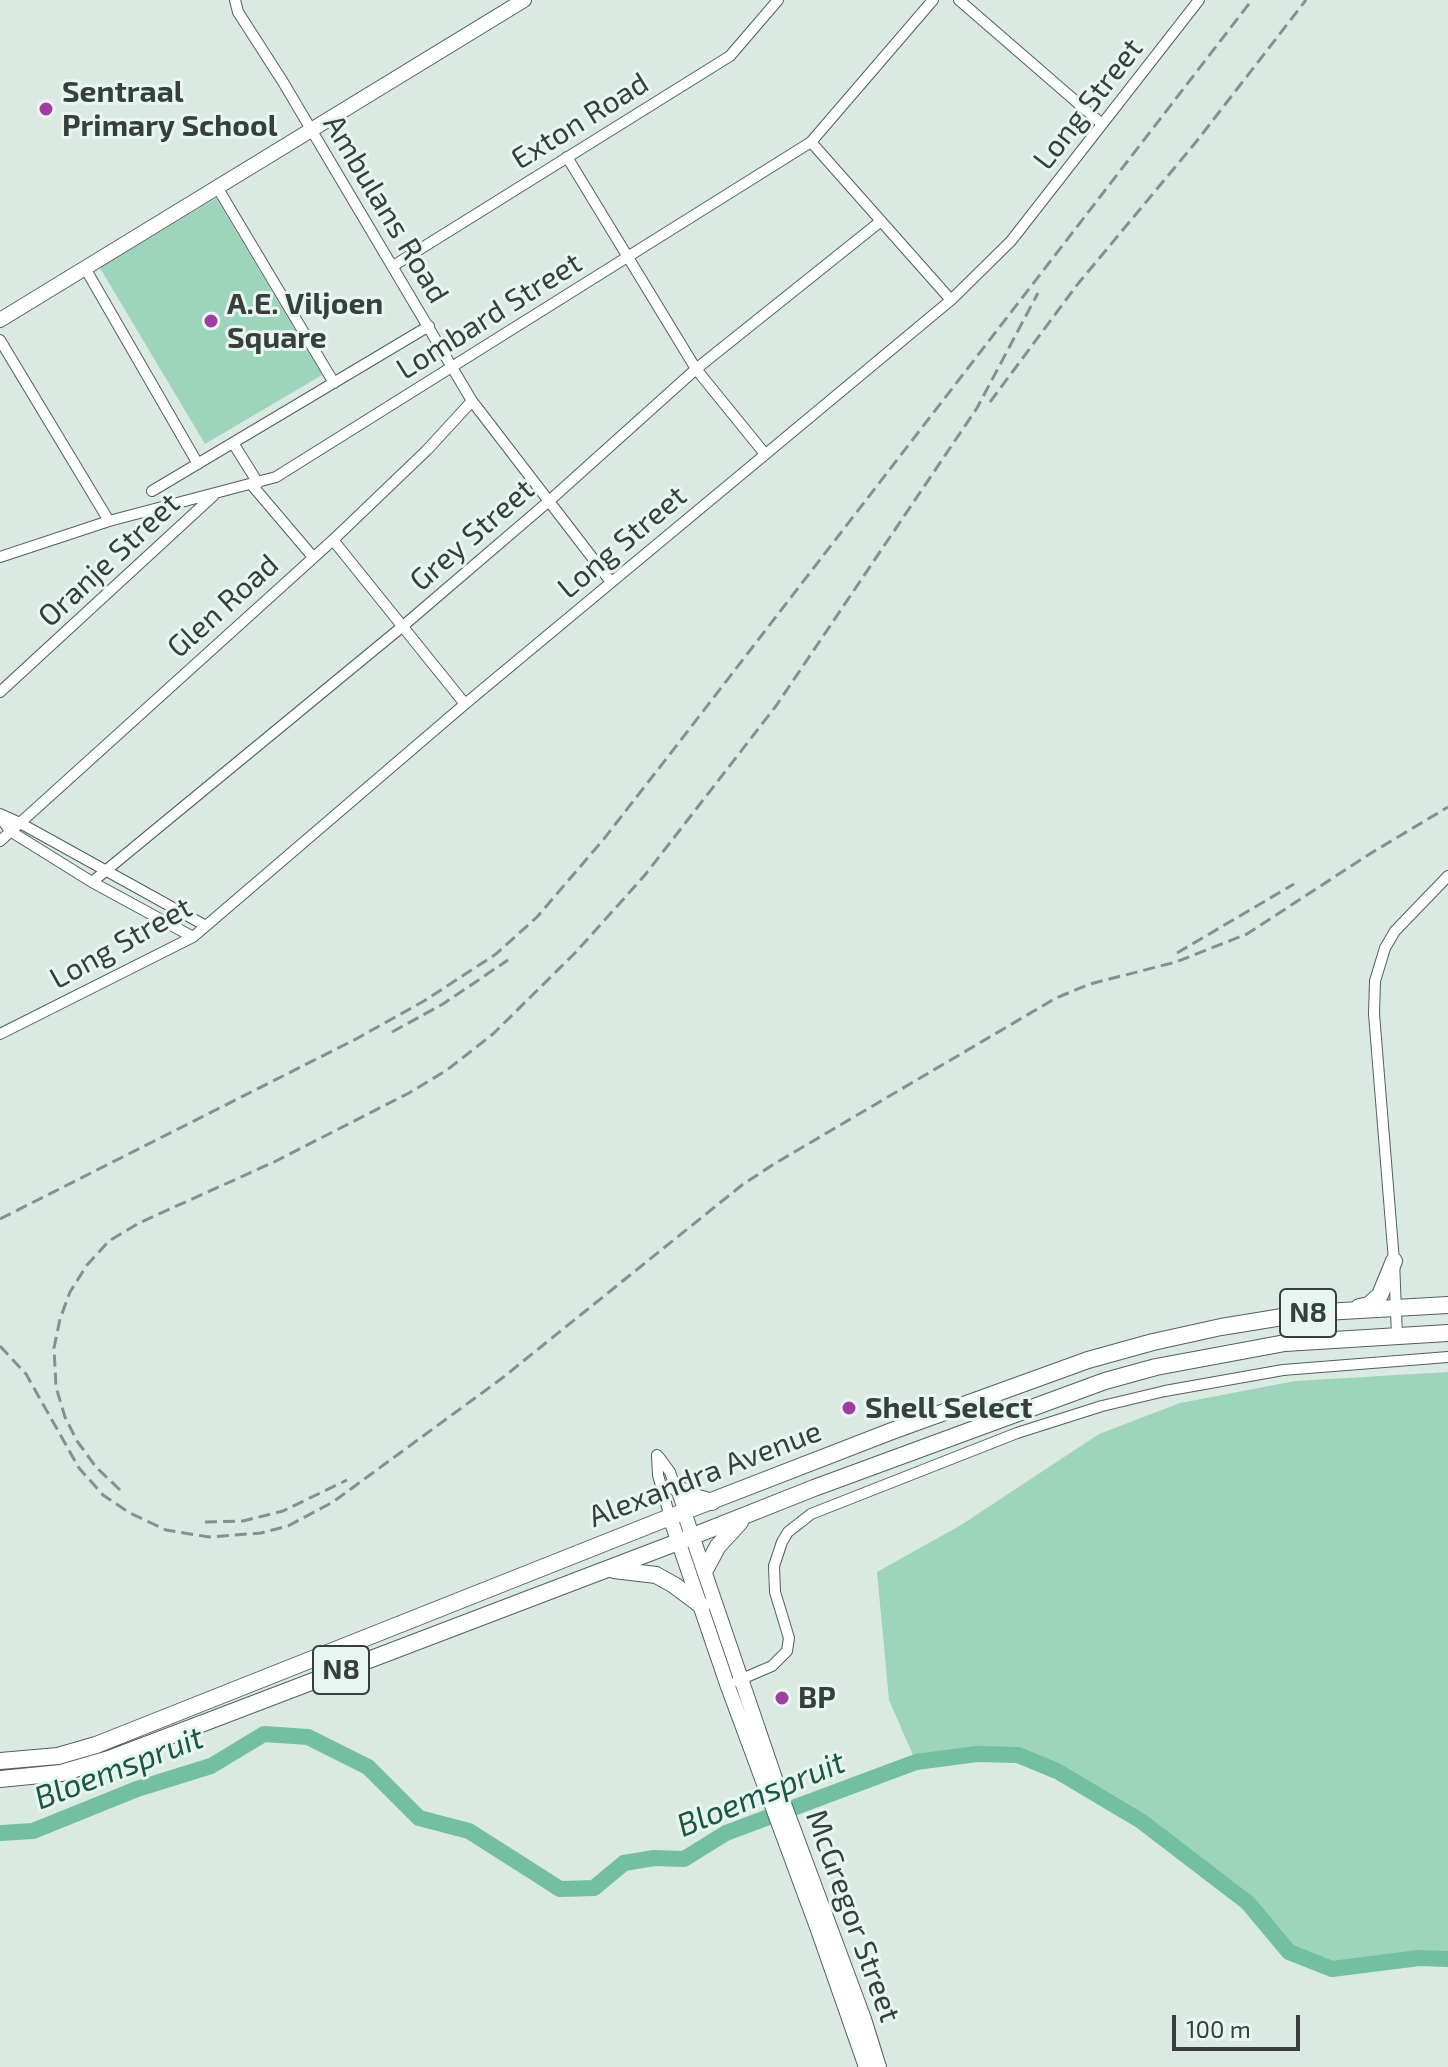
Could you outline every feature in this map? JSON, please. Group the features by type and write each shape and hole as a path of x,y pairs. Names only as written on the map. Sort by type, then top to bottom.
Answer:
{"highway":[{"path":"1350,1310 1369,1305 1375,1300 1384,1289 1394,1261"},
{"name":"Alexandra Avenue","path":"0,1761 50,1758 96,1745 677,1514 1088,1360 1221,1327 1307,1313 1448,1305"},
{"path":"1221,1327 1228,1353"},
{"name":"Alexandra Avenue","path":"0,1779 50,1775 109,1759 685,1540 765,1506 1105,1381 1156,1367 1285,1343 1448,1333"},
{"path":"674,1486 691,1496 712,1502"},
{"path":"705,1570 727,1534 765,1506"},
{"path":"605,1570 656,1575 702,1606"}],"main road":[{"path":"0,320 524,0"},
{"name":"McGregor Street","path":"677,1514 702,1606 734,1682 787,1831 859,2005 879,2067"},
{"name":"McGregor Street","path":"685,1540 705,1570 734,1682"},
{"name":"McGregor Street","path":"787,1831 866,2067"}],"street":[{"name":"Ambulans Road","path":"235,0 238,12 472,401 611,582"},
{"name":"Exton Road","path":"393,266 730,56 778,0"},
{"name":"Lombard Street","path":"0,557 109,521 276,477 811,142 933,0"},
{"path":"959,0 1102,124"},
{"name":"Long Street","path":"0,1034 193,937 465,704 765,454 795,433 951,300 1003,251 1199,0"},
{"path":"811,142 951,300"},
{"path":"567,157 696,369 765,454"},
{"path":"217,187 334,383"},
{"name":"Grey Street","path":"92,882 403,626 696,369 881,221"},
{"path":"85,268 198,464"},
{"path":"152,491 429,326"},
{"path":"0,340 109,521"},
{"name":"Glen Road","path":"0,841 333,540 427,450 472,401"},
{"path":"233,443 255,484 313,557"},
{"name":"Oranje Street","path":"0,692 215,494"},
{"path":"333,540 465,704"},
{"path":"0,816 20,823 206,926"},
{"path":"0,816 10,831 92,882 193,937"},
{"path":"1397,1336 1394,1261 1376,1050 1375,981 1385,948 1395,931 1448,876"},
{"path":"734,1682 772,1666 787,1651 789,1638 775,1592 774,1566 788,1532 811,1514 1017,1433 1102,1406 1165,1391 1283,1370 1448,1357"},
{"path":"657,1455 670,1472 677,1514 658,1475 657,1455"}],"green space":[{"name":"A.E. Viljoen Square","path":"216,198 322,375 205,444 100,268"},
{"path":"1448,1372 1448,1959 1419,1958 1332,1969 1289,1952 1248,1903 1141,1821 1057,1771 1018,1755 977,1754 916,1762 889,1700 877,1572 961,1525 1099,1434 1180,1403 1295,1381"}],"waterway":[{"name":"Bloemspruit","path":"0,1833 33,1831 137,1789 211,1766 264,1734 308,1737 368,1767 419,1818 469,1831 560,1889 594,1888 624,1863 654,1858 684,1859 726,1833 916,1762 977,1754 1018,1755 1057,1771 1141,1821 1248,1903 1289,1952 1332,1969 1419,1958 1448,1959"}],"railway":[{"path":"0,1219 356,1039 424,1001 496,954 537,917 603,840 1252,0"},
{"path":"990,402 1077,285 1196,142 1306,0"},
{"path":"120,1490 96,1467 77,1441 65,1417 56,1387 54,1348 60,1319 70,1292 87,1265 109,1241 139,1223 274,1162 409,1093 447,1070 493,1034 576,952 645,875 776,706 977,408 1038,293"},
{"path":"0,1346 26,1374 79,1468 103,1495 130,1513 166,1530 209,1537 261,1533 288,1526 333,1502 501,1379 742,1185 774,1164 1056,998 1090,984 1176,962 1247,934 1448,807"},
{"path":"1177,953 1294,884"},
{"path":"392,1032 443,1004 508,960"},
{"path":"205,1522 243,1521 283,1511 347,1480"}],"place":[{"name":"Sentraal Primary School","path":"46,109"},
{"name":"A.E. Viljoen Square","path":"211,321"},
{"name":"Shell Select","path":"849,1408"},
{"name":"BP","path":"782,1698"}]}
